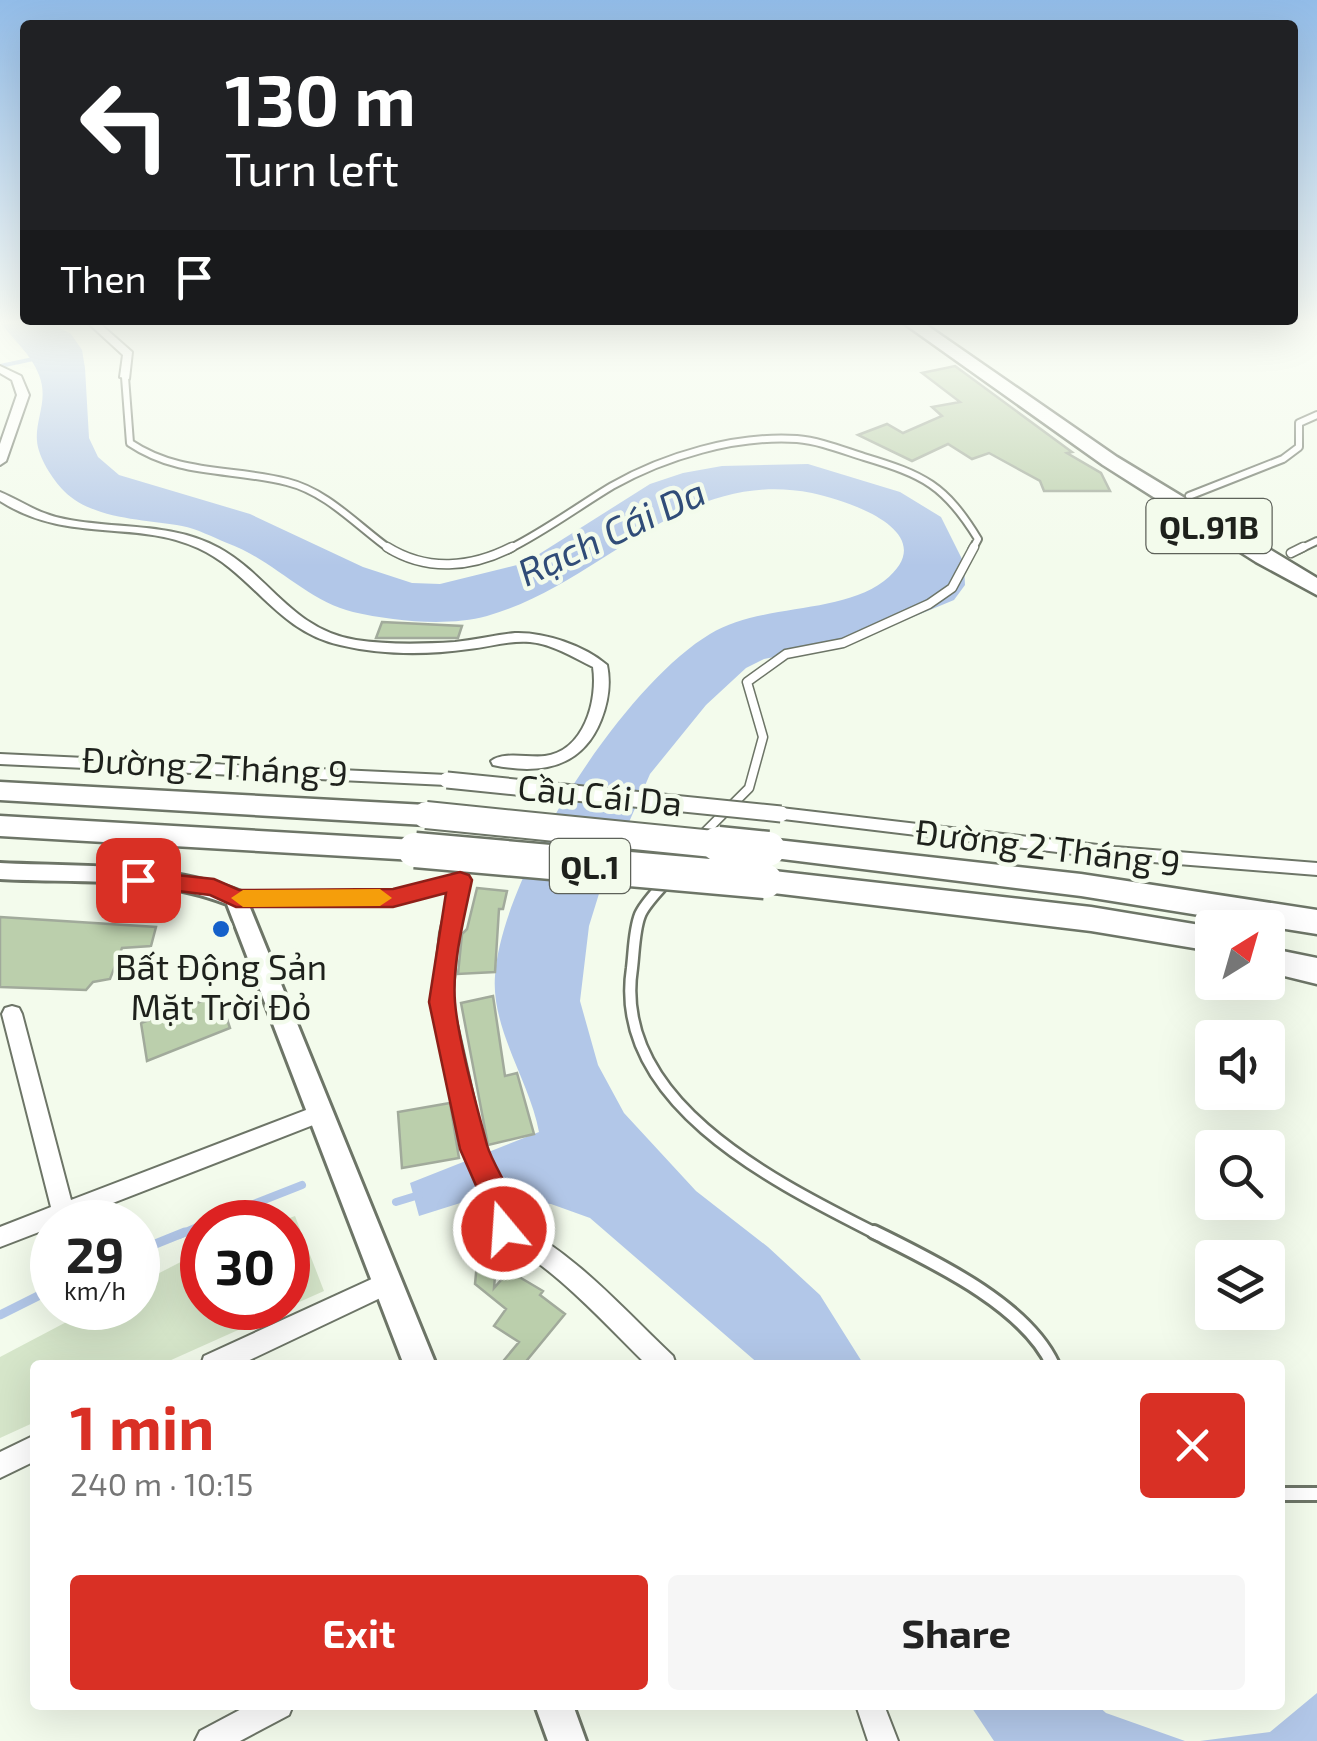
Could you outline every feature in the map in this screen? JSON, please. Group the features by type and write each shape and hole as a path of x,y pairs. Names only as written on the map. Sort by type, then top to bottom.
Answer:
{"highway":[{"name":"QL.91B","path":"1020,403 1103,460 1317,588"},
{"name":"QL.91B","path":"1042,403 1189,496 1317,567"},
{"name":"Đường 2 Tháng 9","path":"0,791 426,815"},
{"name":"Cầu Cái Da","path":"426,815 768,849"},
{"name":"Đường 2 Tháng 9","path":"0,826 415,850"},
{"name":"Đường 2 Tháng 9","path":"768,849 1081,886 1317,922"},
{"name":"Cầu Cái Da","path":"415,850 765,882"},
{"name":"Đường 2 Tháng 9","path":"765,882 1091,919 1195,936"},
{"path":"1081,886 1317,914"},
{"path":"1091,919 1195,943"},
{"path":"1285,951 1317,956"},
{"path":"1285,964 1317,972"}],"street":[{"path":"0,461 20,403"},
{"path":"0,496 34,515 76,526 156,532 201,544 219,554 293,622 324,637 412,648 532,638 600,665 599,702 589,734 574,751 542,764 499,761"},
{"path":"0,759 446,780 1114,853 1317,869"},
{"path":"0,871 172,882 214,888 236,898 393,898 460,880 441,994 474,1149 502,1213 504,1229 531,1242 569,1273 659,1360"},
{"path":"236,898 418,1360"},
{"path":"4,1020 61,1200"},
{"path":"93,1200 319,1114"},
{"path":"0,1236 30,1224"},
{"path":"224,1360 387,1283"},
{"path":"0,1465 30,1450"},
{"path":"210,1741 269,1710"},
{"path":"556,1710 567,1741"},
{"path":"872,1710 883,1741"}],"lane":[{"path":"127,403 130,442 152,460 293,482 334,505 380,542 423,564 481,561 532,539 617,483 664,462 723,446 799,439 876,460 948,495 978,539 952,588 929,604 843,643 786,654 747,682 764,738 749,788 689,852"},
{"path":"1189,496 1283,459 1300,447 1299,424 1317,415"},
{"path":"1291,553 1317,541"},
{"path":"677,867 640,914 627,998 640,1048 696,1124 779,1184 963,1277 1043,1343 1051,1360"},
{"path":"1285,1494 1317,1494"}],"green space":[{"path":"310,1255 324,1291 310,1297"},
{"path":"180,1262 180,1330 238,1330 171,1360 30,1360 30,1424 0,1438 0,1357 51,1330 160,1330 160,1273"}],"water":[{"name":"Rạch Cái Da","path":"42,403 87,403 89,438 98,457 119,475 250,514 363,567 412,583 440,584 525,563 650,484 722,466 808,464 900,492 941,517 964,563 965,585 954,600 855,641 764,659 746,668 706,705 650,774 602,884 589,926 580,1001 598,1065 624,1113 696,1191 768,1247 820,1295 861,1360 754,1360 590,1218 551,1204 473,1199 419,1216 410,1183 539,1132 499,1016 495,976 503,934 519,887 572,786 606,738 676,659 710,634 752,617 845,599 884,581 900,564 904,548 898,534 868,512 812,493 765,490 722,497 682,512 529,600 487,616 420,622 385,618 336,607 259,559 205,533 89,508 55,481 38,447"},
{"path":"1317,1693 1317,1741 1200,1741 1270,1732"},
{"path":"973,1710 1103,1710 1185,1741 994,1741"}],"building":[{"path":"1006,403 1072,452 1067,453 1101,473 1110,491 1044,491 1040,481 989,453 972,459 948,444 912,461 858,435 887,424 903,433 942,416 932,407"},
{"path":"382,622 462,626 458,638 376,638"},
{"path":"477,888 507,891 503,909 499,909 495,972 458,974 462,934 467,929"},
{"path":"0,917 156,927 151,946 122,948 110,979 93,982 86,990 0,987"},
{"path":"219,995 230,1028 147,1061 141,1023"},
{"path":"493,996 505,1076 517,1073 534,1134 488,1145 461,1003"},
{"path":"450,1103 459,1158 402,1168 398,1112"},
{"path":"478,1252 497,1252 494,1288 509,1271 543,1291 540,1295 565,1314 527,1360 504,1360 519,1342 494,1326 506,1309 475,1284"}],"waterway":[{"path":"264,1200 302,1185"},
{"path":"396,1202 419,1195"},
{"path":"160,1242 180,1234"},
{"path":"0,1315 30,1300"}],"slow traffic":[{"path":"243,898 380,898"}],"place":[{"name":"Bất Động Sản Mặt Trời Đỏ","path":"221,929"}],"route":[{"path":"138,880 214,888 236,898 393,898 460,880 449,933 442,1002 474,1149 502,1213 504,1229"}]}
